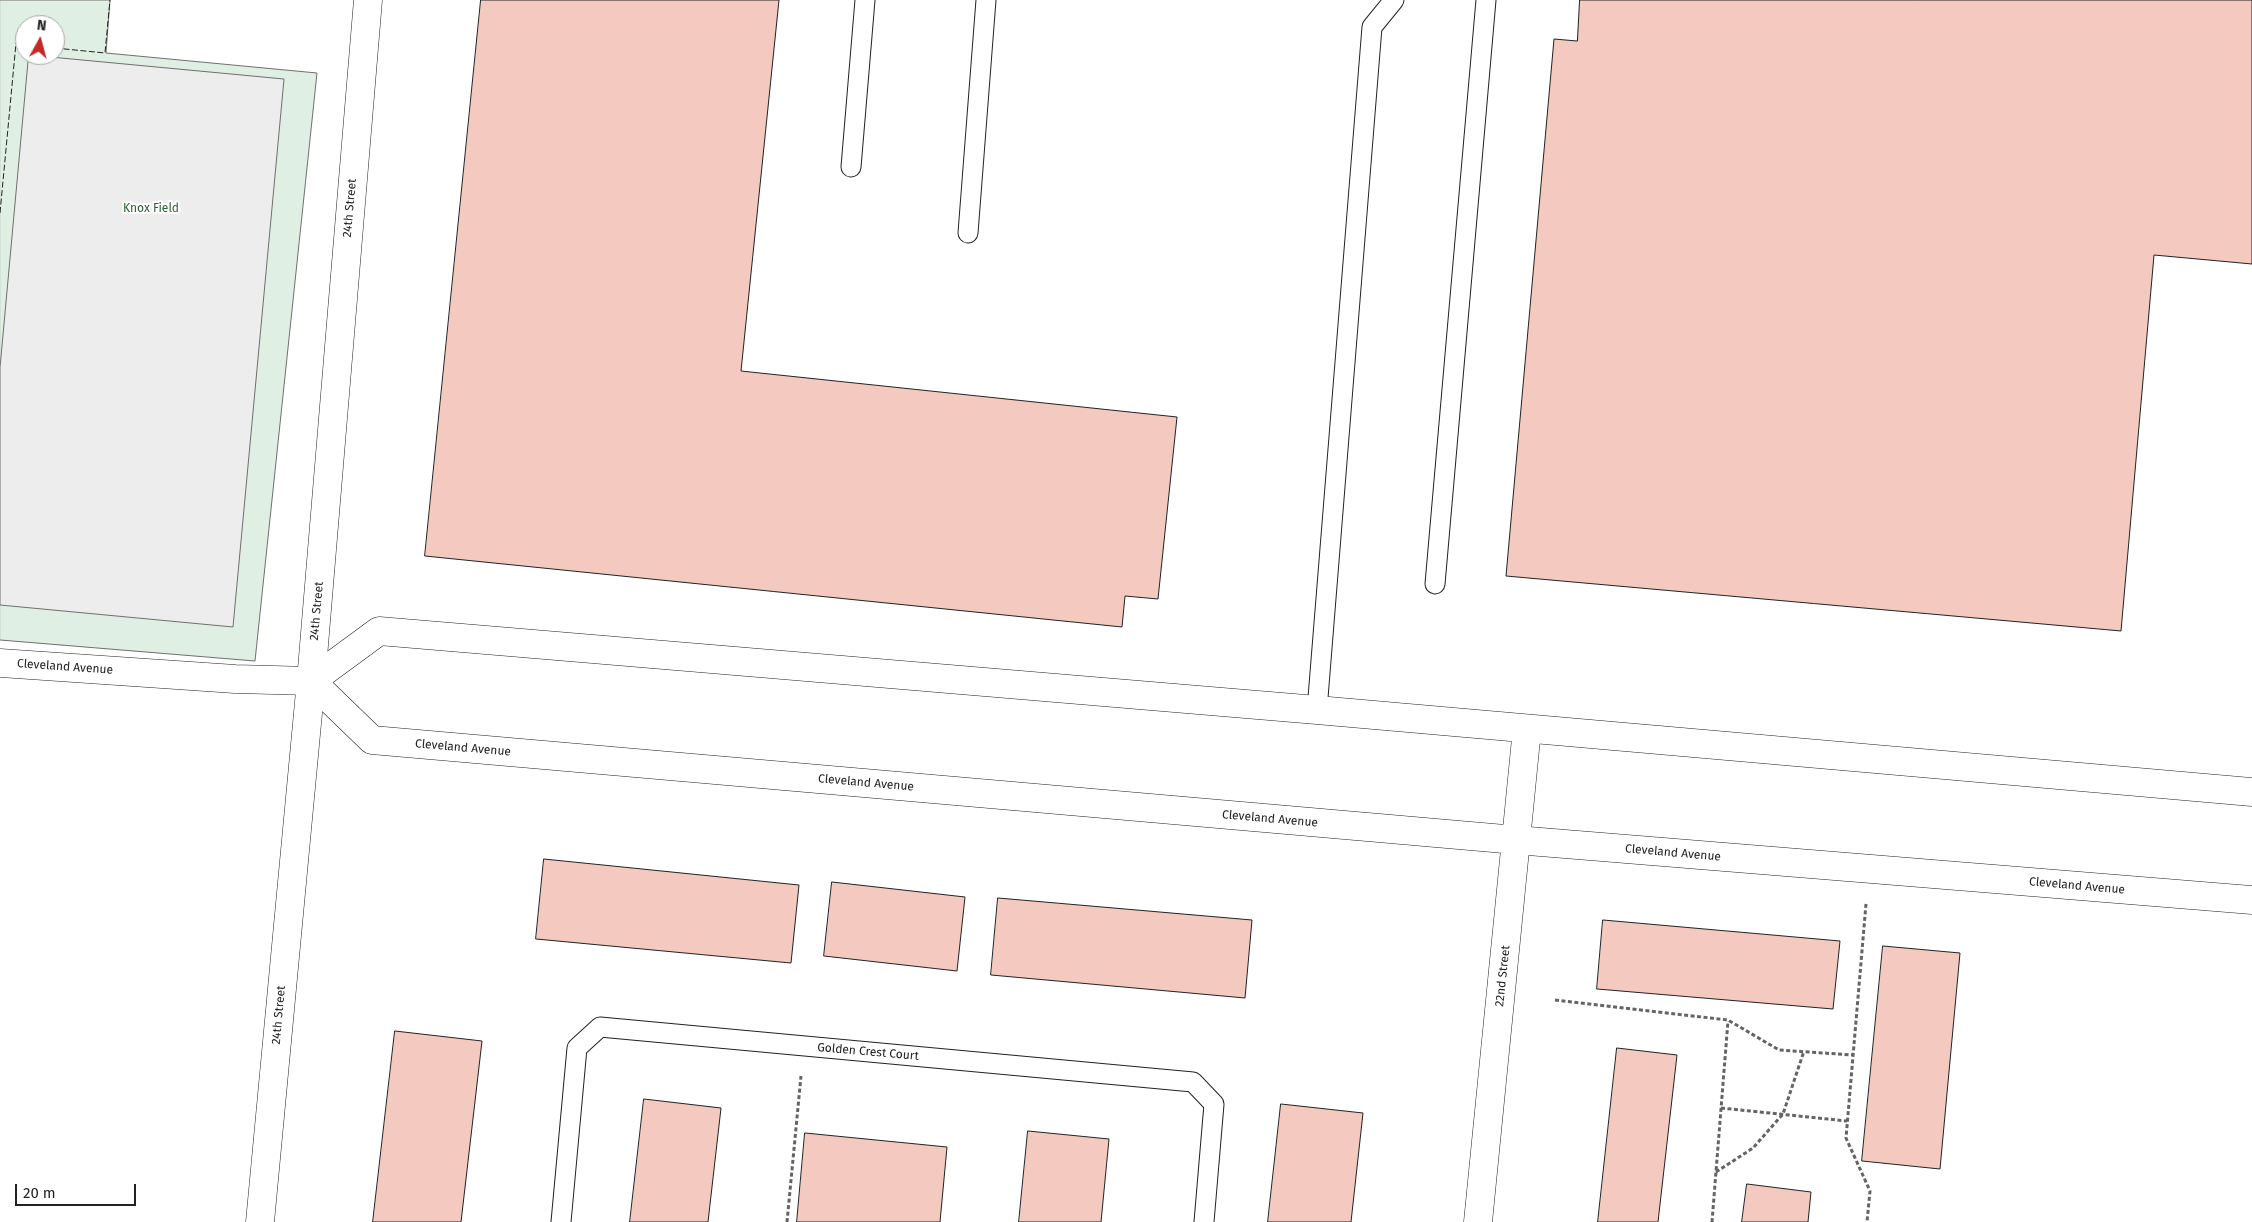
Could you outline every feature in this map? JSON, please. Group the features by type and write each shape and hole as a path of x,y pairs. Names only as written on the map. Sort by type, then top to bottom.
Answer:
{"street":[{"name":"24th Street","path":"260,1222 311,681 368,0"},
{"path":"311,681 379,631 1317,710 2252,792"},
{"name":"Cleveland Avenue","path":"0,663 235,680 311,681 372,740 1516,840 2252,900"},
{"name":"22nd Street","path":"1478,1222 1527,729"}],"lane":[{"path":"851,167 865,0"},
{"path":"968,233 986,0"},
{"path":"1317,710 1372,26 1394,0"},
{"path":"1435,584 1486,0"},
{"name":"Golden Crest Court","path":"561,1222 577,1048 600,1026 1193,1082 1214,1104 1204,1222"}],"path":[{"path":"1866,898 1846,1138 1870,1191 1867,1222"},
{"path":"1555,1000 1728,1020 1778,1050 1853,1055"},
{"path":"1712,1222 1728,1020"},
{"path":"1716,1172 1753,1148 1783,1114 1804,1051"},
{"path":"787,1222 802,1074"},
{"path":"1721,1108 1847,1120"}],"green space":[{"name":"Knox Field","path":"0,0 110,0 106,53 317,73 255,661 0,640"}],"shaded area":[{"name":"Knox Field","path":"65,58 284,79 233,627 0,605 0,368 28,65 65,65"}],"building":[{"path":"481,0 779,0 741,371 1177,417 1158,599 1125,596 1122,627 425,556"},
{"path":"1580,0 2252,0 2252,264 2154,255 2121,631 1506,576 1554,39 1577,41"},
{"path":"544,859 799,885 791,963 536,939"},
{"path":"832,882 965,897 957,971 824,956"},
{"path":"998,898 1252,920 1245,998 991,975"},
{"path":"1603,920 1840,941 1833,1009 1597,989"},
{"path":"1883,946 1960,953 1940,1169 1862,1161"},
{"path":"395,1031 482,1041 461,1222 373,1222"},
{"path":"1617,1048 1677,1055 1658,1222 1598,1222"},
{"path":"644,1099 721,1108 708,1222 630,1222"},
{"path":"1281,1104 1363,1113 1351,1222 1268,1222"},
{"path":"1028,1131 1109,1139 1101,1222 1019,1222"},
{"path":"805,1133 947,1147 940,1222 797,1222"},
{"path":"1747,1184 1811,1192 1808,1222 1742,1222"}],"fence":[{"path":"65,49 105,53 110,0"},
{"path":"0,213 15,54"}]}
